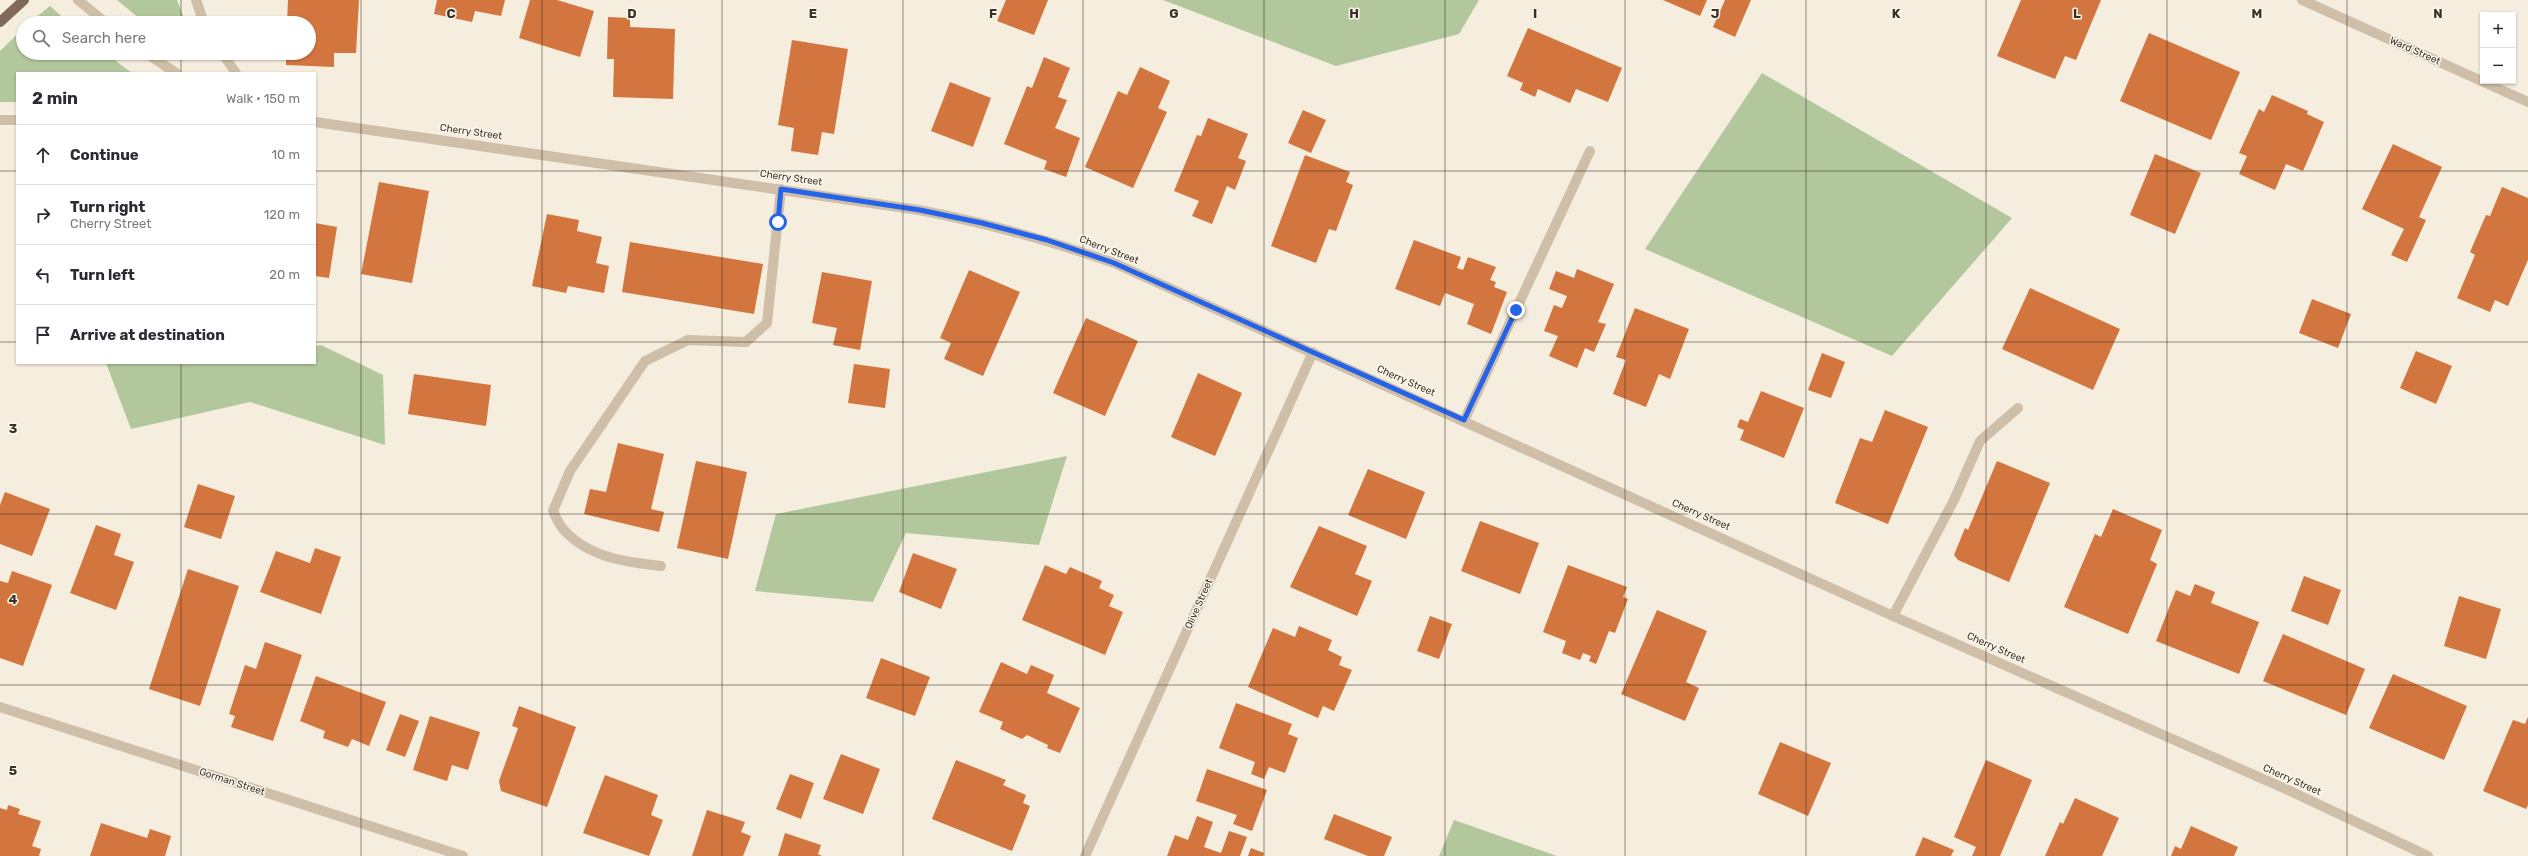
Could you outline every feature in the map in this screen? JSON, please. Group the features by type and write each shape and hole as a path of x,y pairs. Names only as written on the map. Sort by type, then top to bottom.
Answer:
{"main road":[{"path":"0,22 24,0"}],"street":[{"path":"78,0 97,16"},
{"path":"196,0 202,16"},
{"name":"Ward Street","path":"2302,0 2528,102"},
{"path":"156,60 174,72"},
{"path":"227,60 235,72"},
{"path":"0,120 16,120"},
{"name":"Cherry Street","path":"316,122 920,210 982,223 1047,240 1114,263 1464,420 1893,616 2288,790 2428,856"},
{"path":"1464,420 1590,151"},
{"path":"661,566 622,561 591,550 563,530 553,511 570,471 645,361 688,340 746,342 767,322 781,189"},
{"name":"Olive Street","path":"1085,856 1313,352"},
{"path":"1893,616 1954,500 1980,441 2018,408"},
{"name":"Gorman Street","path":"0,707 463,856"}],"green space":[{"path":"117,0 177,0 183,16 136,16"},
{"path":"1163,0 1479,0 1459,34 1336,66"},
{"path":"50,6 61,16 38,16"},
{"path":"16,36 16,60 114,60 131,72 16,72 16,102 0,102 0,51"},
{"path":"1762,73 2012,218 1892,356 1645,249"},
{"path":"321,345 383,375 385,445 250,402 131,429 106,364 316,364 316,346"},
{"path":"1067,456 1039,545 906,533 873,602 755,591 776,514"},
{"path":"1454,820 1557,856 1439,856"}],"building":[{"path":"288,0 359,0 356,53 334,53 334,67 286,65 286,60 316,60 316,16 287,16"},
{"path":"437,0 505,0 501,16 475,11 472,22 434,14"},
{"path":"530,0 557,0 594,11 580,57 519,38"},
{"path":"1006,0 1048,0 1034,35 997,21"},
{"path":"1663,0 1707,0 1700,16"},
{"path":"1725,0 1751,0 1735,37 1713,27"},
{"path":"2021,0 2101,0 2076,60 2065,56 2055,79 1997,56"},
{"path":"608,17 630,18 630,27 675,29 673,99 613,97 614,59 607,59"},
{"path":"1528,28 1622,68 1608,102 1576,89 1570,103 1538,89 1535,97 1520,90 1523,83 1507,76"},
{"path":"2149,33 2240,72 2211,140 2120,101"},
{"path":"792,40 848,49 834,134 822,132 818,155 791,151 794,128 778,125"},
{"path":"1044,57 1070,68 1058,97 1067,100 1055,128 1080,138 1066,177 1044,169 1047,161 1004,144 1027,86 1032,88"},
{"path":"1140,67 1170,81 1158,108 1167,112 1133,188 1085,167 1118,91 1127,95"},
{"path":"950,82 991,98 973,147 931,131"},
{"path":"2272,95 2308,111 2307,114 2324,122 2303,171 2286,164 2275,190 2239,174 2247,156 2239,153 2259,109 2264,112"},
{"path":"1303,110 1326,120 1311,153 1288,143"},
{"path":"1208,118 1248,134 1238,158 1246,161 1235,190 1227,186 1212,224 1192,216 1199,201 1174,191 1197,135 1201,136"},
{"path":"2393,144 2442,167 2419,217 2426,220 2407,262 2391,255 2404,229 2362,209"},
{"path":"2155,154 2201,173 2175,234 2130,215"},
{"path":"1305,155 1350,172 1346,182 1353,185 1336,231 1329,229 1316,263 1271,246"},
{"path":"379,182 429,191 412,283 361,274"},
{"path":"2502,187 2528,198 2528,260 2508,306 2495,300 2490,312 2457,298 2475,255 2470,252 2486,215 2490,216"},
{"path":"547,214 579,220 577,231 602,237 596,263 609,266 604,293 568,286 566,293 532,286"},
{"path":"316,223 337,227 329,278 316,276"},
{"path":"1414,240 1461,257 1457,268 1463,270 1468,257 1496,267 1490,280 1496,282 1494,287 1507,292 1491,334 1467,324 1474,304 1445,293 1440,306 1395,289"},
{"path":"630,242 763,264 754,314 622,292"},
{"path":"1577,269 1614,284 1598,322 1606,324 1594,352 1585,348 1577,368 1549,356 1558,336 1544,331 1554,305 1562,308 1567,296 1549,289 1556,271 1574,278"},
{"path":"969,270 1020,292 983,376 944,359 951,343 940,338"},
{"path":"822,272 872,281 860,350 833,345 837,328 812,323"},
{"path":"2030,288 2120,329 2093,390 2002,349"},
{"path":"2312,299 2351,314 2338,348 2299,333"},
{"path":"1635,308 1689,329 1670,379 1659,374 1646,407 1613,394 1626,360 1616,357"},
{"path":"1086,318 1138,341 1105,416 1053,393"},
{"path":"2416,351 2452,366 2436,404 2400,388"},
{"path":"1822,353 1845,362 1831,398 1808,390"},
{"path":"854,364 890,369 885,408 848,403"},
{"path":"1198,373 1242,393 1215,456 1171,437"},
{"path":"414,374 491,385 486,426 408,414"},
{"path":"1761,391 1804,408 1784,458 1740,440 1744,430 1737,427 1740,419 1748,422"},
{"path":"1885,410 1928,427 1888,524 1835,503 1860,438 1872,442"},
{"path":"618,443 664,454 651,509 664,512 659,532 584,514 590,489 606,492"},
{"path":"696,461 747,472 728,559 677,548"},
{"path":"1997,461 2050,483 2009,582 1958,560 1954,555 1965,528 1968,530"},
{"path":"1368,469 1425,492 1406,539 1348,515"},
{"path":"198,484 235,496 221,539 184,527"},
{"path":"5,492 50,509 32,556 0,544 0,505"},
{"path":"2113,509 2162,530 2150,560 2157,564 2128,634 2064,607 2095,534 2101,537"},
{"path":"1480,521 1539,543 1520,594 1461,571"},
{"path":"96,525 121,534 114,555 134,562 116,610 70,593"},
{"path":"1319,526 1367,546 1355,574 1372,581 1357,616 1290,587"},
{"path":"315,548 341,557 321,614 260,592 276,551 310,563"},
{"path":"913,553 957,569 941,609 899,592"},
{"path":"1045,565 1066,574 1070,567 1102,581 1099,588 1114,595 1109,606 1123,612 1105,655 1022,620"},
{"path":"1568,565 1627,587 1623,597 1628,599 1615,633 1609,631 1596,664 1589,661 1591,656 1583,653 1580,660 1562,653 1566,641 1543,632"},
{"path":"188,569 239,586 200,706 149,689"},
{"path":"12,571 52,585 23,666 0,658 0,581 8,583"},
{"path":"2304,576 2341,590 2328,625 2291,611"},
{"path":"2195,584 2215,592 2211,603 2259,622 2239,674 2156,641 2176,590 2190,596"},
{"path":"2459,596 2501,609 2486,659 2444,646"},
{"path":"1657,610 1707,631 1686,682 1699,688 1685,721 1621,694"},
{"path":"1430,616 1452,624 1439,659 1417,651"},
{"path":"1299,626 1332,640 1328,650 1342,657 1339,665 1352,670 1334,711 1323,706 1318,718 1248,687 1273,628 1295,637"},
{"path":"2283,634 2365,669 2346,715 2263,681"},
{"path":"265,642 302,655 273,741 231,727 235,716 229,714 245,665 256,669"},
{"path":"881,658 930,677 915,716 866,698"},
{"path":"1001,662 1027,674 1031,665 1054,675 1047,693 1080,708 1060,753 1047,748 1048,745 1027,735 1022,739 1000,729 1003,722 979,712"},
{"path":"2393,674 2467,706 2444,760 2369,728"},
{"path":"316,676 386,702 369,746 352,739 348,747 323,738 325,731 300,721"},
{"path":"1236,703 1292,724 1288,734 1298,738 1285,773 1269,767 1264,779 1251,774 1255,762 1219,748"},
{"path":"519,706 576,727 547,807 501,791 499,781 518,728 512,726"},
{"path":"400,714 419,721 405,757 386,750"},
{"path":"430,716 480,732 468,770 452,765 447,781 413,770"},
{"path":"2528,717 2528,805 2526,809 2483,791 2513,720 2525,724"},
{"path":"1780,742 1831,763 1808,816 1758,794"},
{"path":"841,754 880,769 863,814 823,799"},
{"path":"956,760 1006,780 1003,785 1026,795 1023,803 1030,806 1012,851 932,819"},
{"path":"1986,760 2032,780 2000,856 1972,856 1976,847 1954,837"},
{"path":"1207,769 1267,790 1252,831 1233,824 1237,815 1196,801"},
{"path":"790,774 814,783 801,819 776,809"},
{"path":"605,775 658,795 651,815 663,820 649,856 583,833"},
{"path":"2075,798 2119,818 2102,856 2045,856 2060,822 2063,824"},
{"path":"8,805 20,809 18,814 41,821 32,846 41,849 39,856 0,856 0,808 7,810"},
{"path":"707,810 745,822 741,832 751,836 743,856 692,856"},
{"path":"1334,814 1392,837 1384,856 1368,856 1324,839"},
{"path":"1197,816 1213,822 1204,847 1221,853 1229,831 1247,837 1240,856 1167,856 1175,835 1188,840"},
{"path":"101,823 147,838 150,829 171,836 165,856 90,856"},
{"path":"2191,826 2238,847 2234,856 2171,856 2175,846 2181,849"},
{"path":"785,833 821,845 818,854 822,856 778,856"},
{"path":"1923,837 1954,850 1951,856 1915,856"},
{"path":"1251,848 1264,853 1263,856 1248,856"}],"route":[{"path":"778,222 781,189 920,210 982,223 1047,240 1114,263 1464,420 1516,310"}]}
